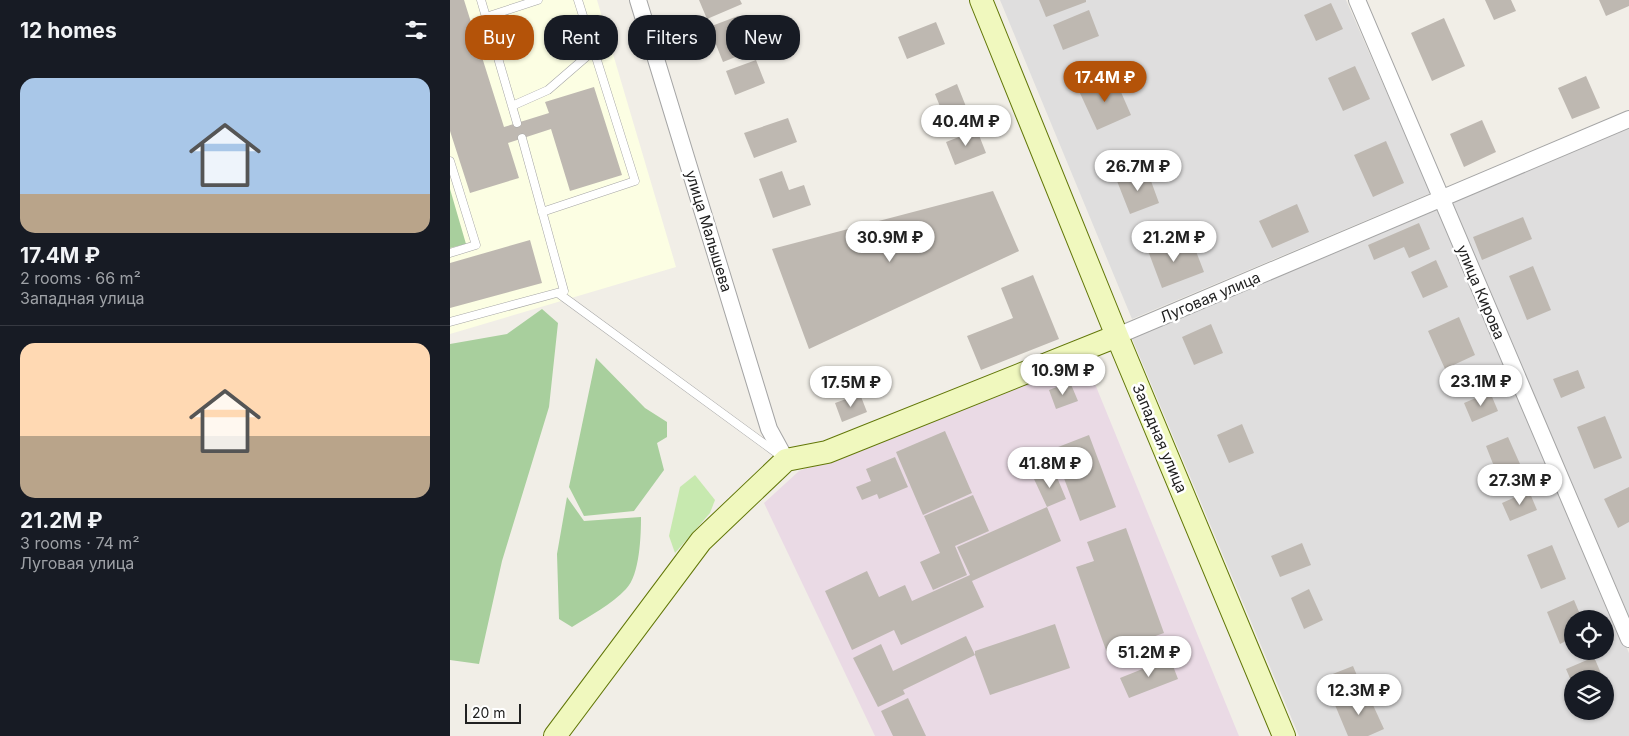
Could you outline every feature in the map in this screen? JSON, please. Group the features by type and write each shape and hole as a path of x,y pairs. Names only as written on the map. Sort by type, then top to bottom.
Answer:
{"street":[{"name":"улица Малышева","path":"638,0 769,429 786,460"},
{"name":"Западная улица","path":"981,0 1117,336 1284,736"},
{"name":"улица Кирова","path":"1357,0 1629,639"},
{"name":"Луговая улица","path":"786,460 827,452 1117,336 1629,119"},
{"path":"555,736 701,542 786,460"}],"lane":[{"path":"481,0 485,15"},
{"path":"492,15 538,0"},
{"path":"578,0 582,15"},
{"path":"499,60 517,123"},
{"path":"512,106 548,90 583,60"},
{"path":"542,212 635,181 596,60"},
{"path":"450,322 564,291 522,138"},
{"path":"450,161 476,246 450,253"},
{"path":"558,293 786,460"}],"shaded area":[{"path":"450,0 597,0 601,15 544,15 544,60 615,60 676,267 450,334"},
{"path":"1000,0 1346,0 1431,193 1132,319"},
{"path":"1629,128 1629,617 1452,203"},
{"path":"1437,208 1610,610 1564,610 1564,660 1614,660 1614,618 1629,653 1629,736 1299,736 1131,336"},
{"path":"1086,362 1239,736 875,736 764,503 799,471"}],"green space":[{"path":"450,189 466,244 450,248"},
{"path":"542,309 558,323 549,407 502,561 479,664 450,660 450,344 507,334"},
{"path":"596,358 645,408 667,422 667,437 657,443 664,470 634,511 584,516 569,487"},
{"path":"695,475 715,500 710,513 675,553 669,536 680,487"},
{"path":"567,497 584,521 641,517 639,554 631,583 614,600 572,627 559,619 557,554"}],"building":[{"path":"450,0 464,0 469,15 465,15 465,60 483,60 504,127 549,113 545,102 594,87 622,175 570,191 551,129 508,143 519,178 470,193 450,131"},
{"path":"699,0 740,0 742,4 716,15 705,15"},
{"path":"1039,0 1086,0 1086,2 1046,17"},
{"path":"1485,0 1511,0 1516,11 1494,20"},
{"path":"1599,0 1629,0 1629,6 1606,16"},
{"path":"1331,3 1343,29 1316,41 1304,15"},
{"path":"1089,10 1099,36 1063,50 1053,25"},
{"path":"1444,18 1465,66 1432,81 1411,33"},
{"path":"726,21 726,60 728,60 723,62 716,44 716,24"},
{"path":"936,22 945,44 907,59 898,37"},
{"path":"756,60 765,83 735,95 726,71"},
{"path":"1355,66 1370,99 1343,111 1328,78"},
{"path":"1114,76 1131,115 1097,130 1079,91"},
{"path":"1586,76 1600,108 1572,119 1558,88"},
{"path":"957,84 967,109 945,119 935,94"},
{"path":"788,118 797,142 754,158 744,133"},
{"path":"1482,120 1496,152 1464,167 1450,134"},
{"path":"977,130 986,153 955,165 946,142"},
{"path":"1386,141 1404,183 1373,197 1354,155"},
{"path":"1147,170 1159,203 1130,214 1117,181"},
{"path":"782,171 789,190 804,185 811,205 773,218 759,179"},
{"path":"993,191 1019,251 809,349 772,249"},
{"path":"1297,204 1309,232 1272,248 1259,221"},
{"path":"1523,217 1532,239 1482,260 1473,237"},
{"path":"1419,223 1430,249 1409,258 1404,247 1374,260 1368,245"},
{"path":"1172,239 1177,252 1194,246 1204,272 1162,288 1147,248"},
{"path":"530,240 542,283 450,308 450,263"},
{"path":"1436,260 1448,287 1423,298 1411,272"},
{"path":"1533,266 1551,310 1527,320 1509,276"},
{"path":"1033,275 1059,339 981,370 967,336 1013,318 1001,288"},
{"path":"1459,317 1475,355 1445,369 1428,331"},
{"path":"1211,324 1223,353 1194,365 1182,337"},
{"path":"1578,370 1585,388 1561,398 1553,379"},
{"path":"1070,382 1078,401 1056,409 1049,390"},
{"path":"1490,392 1498,411 1472,422 1464,403"},
{"path":"860,394 867,412 842,422 835,403"},
{"path":"1605,416 1622,458 1594,469 1577,427"},
{"path":"1242,424 1254,453 1229,463 1217,435"},
{"path":"945,431 972,493 923,515 896,452"},
{"path":"1089,435 1116,507 1080,521 1053,449"},
{"path":"1508,437 1520,464 1497,474 1486,446"},
{"path":"895,457 908,487 879,499 877,494 862,500 856,487 871,481 866,469"},
{"path":"1054,470 1066,499 1047,507 1034,479"},
{"path":"1629,487 1629,522 1618,528 1604,499"},
{"path":"1529,491 1537,510 1510,521 1502,503"},
{"path":"973,495 989,531 955,546 967,575 933,590 920,562 940,553 924,516"},
{"path":"1047,507 1061,541 972,581 984,607 901,645 894,630 852,650 825,591 867,571 879,597 905,585 912,601 970,575 957,547"},
{"path":"1126,528 1164,633 1107,653 1076,567 1094,561 1087,542"},
{"path":"1302,543 1311,565 1280,577 1271,556"},
{"path":"1552,545 1566,579 1541,589 1527,555"},
{"path":"1309,589 1323,620 1304,629 1291,598"},
{"path":"1574,600 1578,610 1564,610 1564,642 1560,644 1547,612"},
{"path":"1055,624 1070,668 990,695 975,651"},
{"path":"966,636 975,655 903,690 905,694 878,707 853,658 881,644 893,671"},
{"path":"1170,658 1178,679 1129,698 1120,678"},
{"path":"1587,660 1595,660 1600,670 1566,670"},
{"path":"1353,666 1361,685 1333,697 1325,677"},
{"path":"1367,692 1384,729 1368,736 1348,736 1335,705"},
{"path":"908,698 926,736 893,736 881,711"}]}
